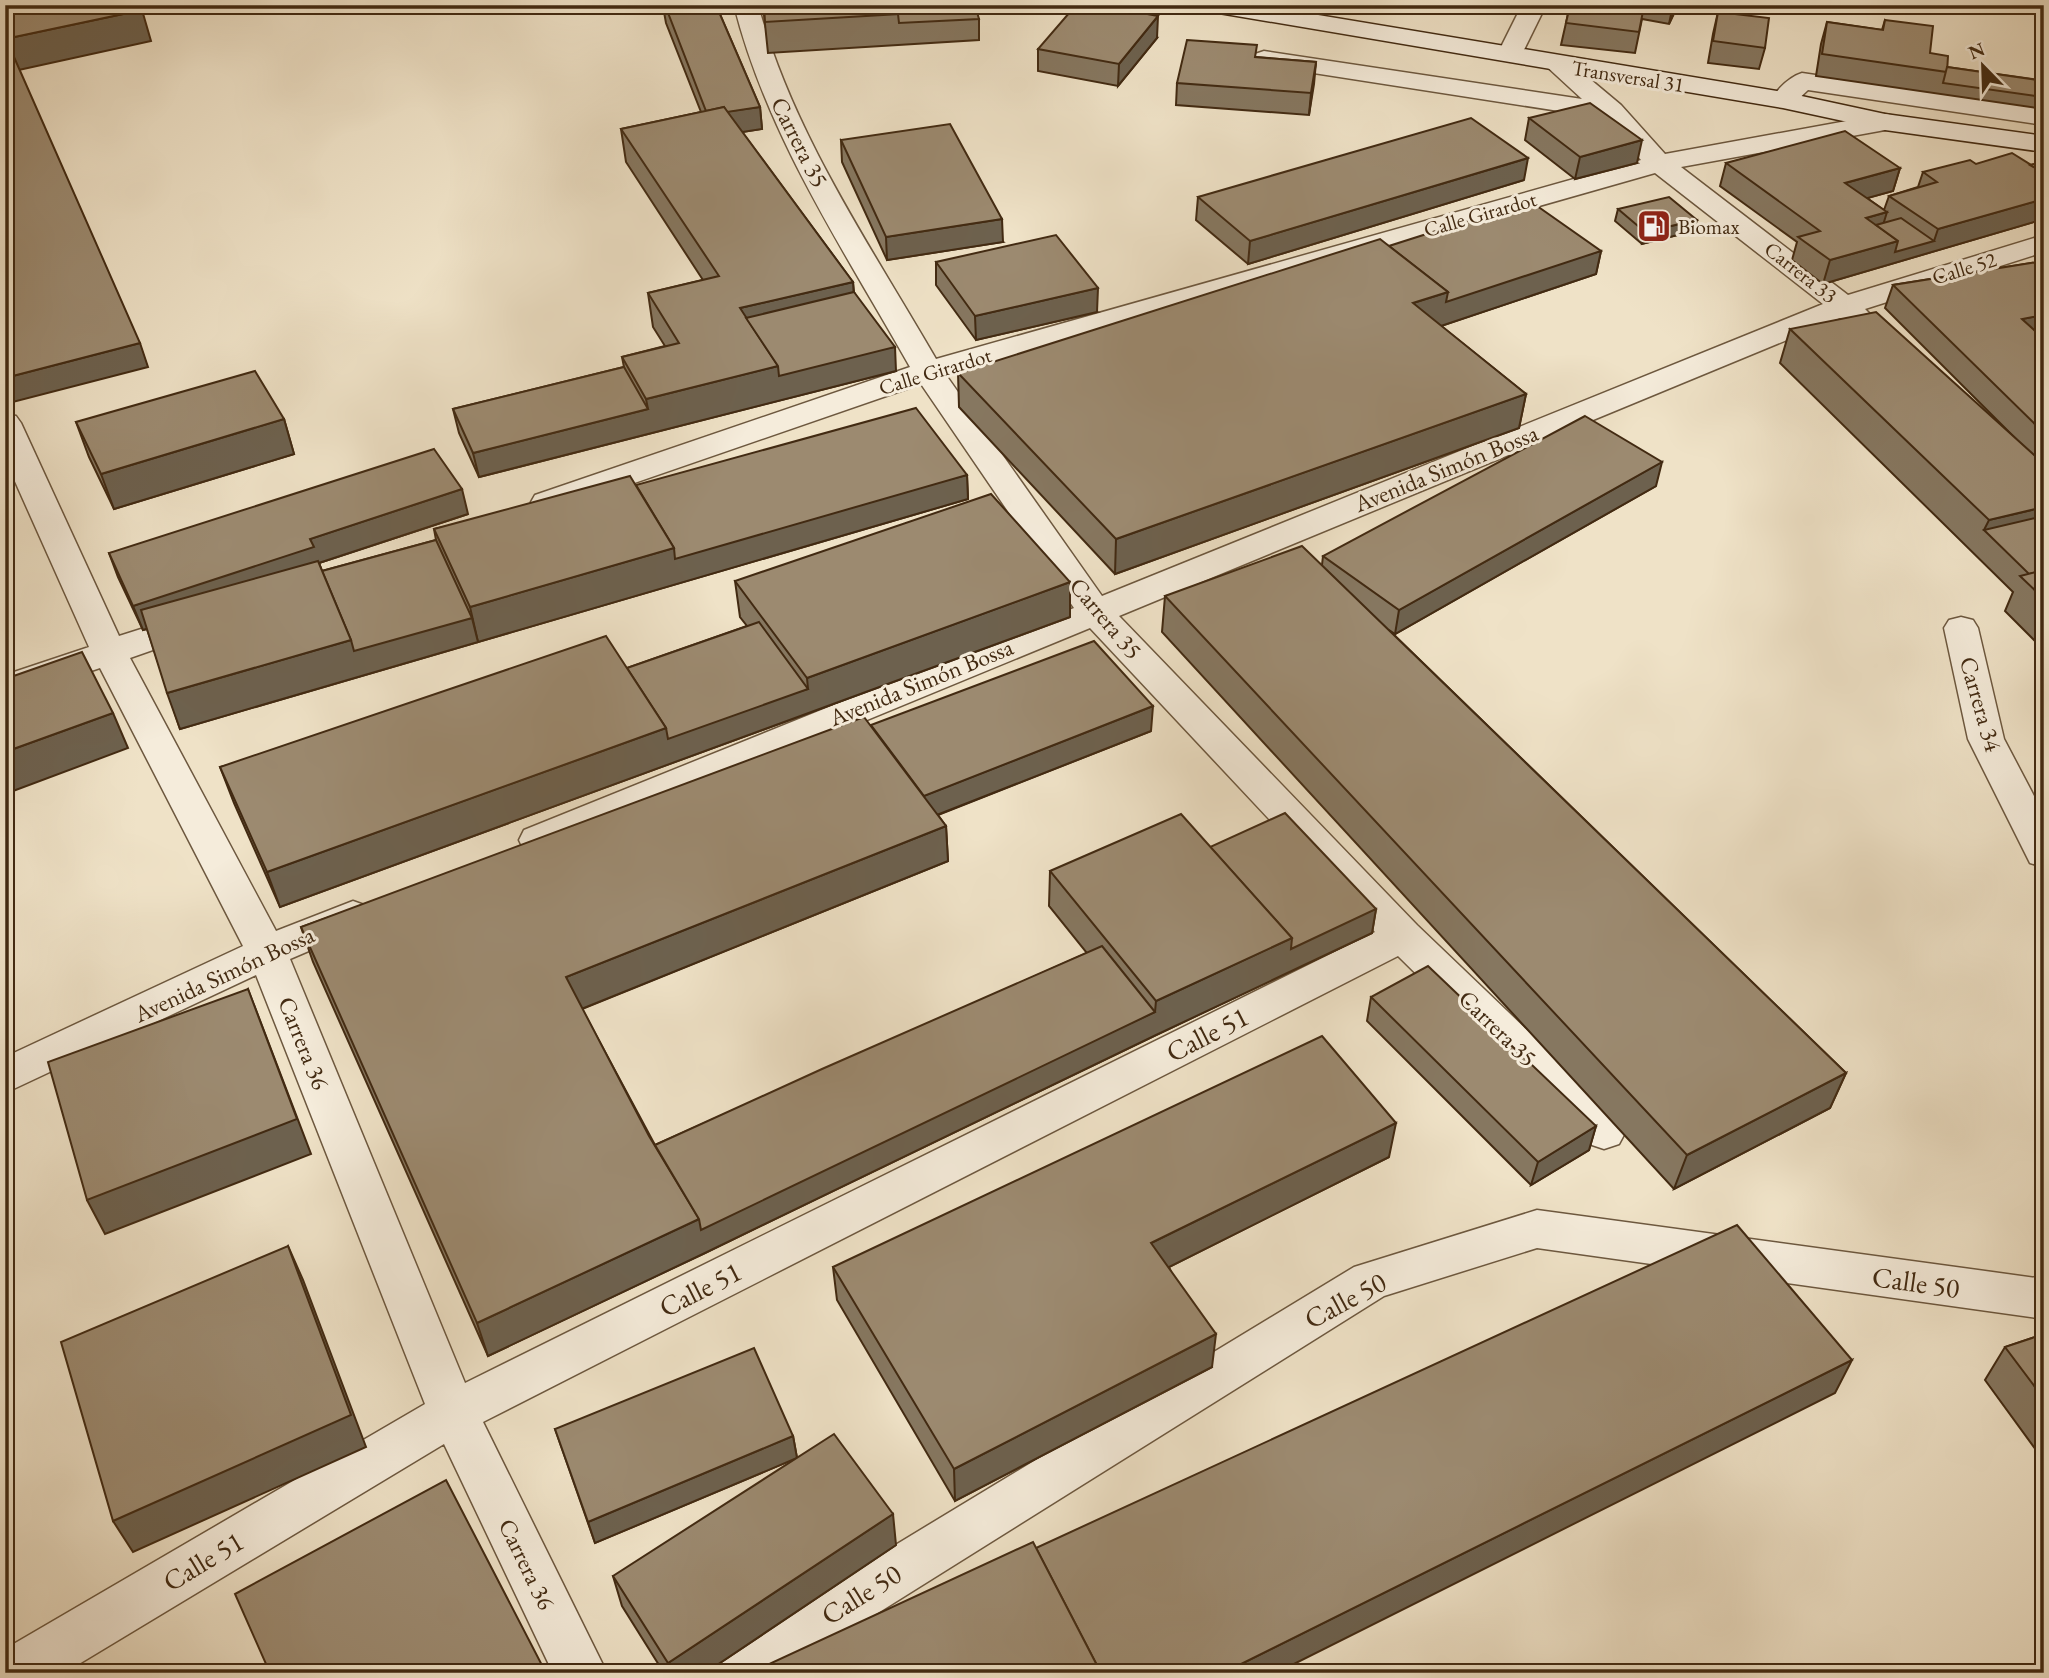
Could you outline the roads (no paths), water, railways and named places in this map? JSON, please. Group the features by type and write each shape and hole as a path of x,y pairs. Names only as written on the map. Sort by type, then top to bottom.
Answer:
{"street":[{"name":"Carrera 35","path":"746,5 760,58 791,132 928,371 1094,611 1403,936 1604,1131"},
{"name":"Transversal 31","path":"1213,5 1783,100 1885,122 2044,144"},
{"path":"1510,55 1534,5"},
{"path":"1236,55 1612,111"},
{"name":"Carrera 33","path":"1556,64 1612,111 1659,163 1844,306 1884,341"},
{"path":"1783,100 1802,81 2044,117"},
{"name":"Calle Girardot","path":"518,512 928,371 1659,163 1885,122"},
{"name":"Calle 52","path":"1844,306 2044,243"},
{"name":"Avenida Simón Bossa","path":"513,850 1844,306"},
{"name":"Carrera 36","path":"5,423 109,652 267,952 453,1413 581,1673"},
{"path":"5,688 228,612"},
{"name":"Carrera 34","path":"1961,628 1986,739 2044,853"},
{"name":"Avenida Simón Bossa","path":"5,1076 267,952 384,904"},
{"name":"Calle 51","path":"14,1673 453,1413 1403,936"},
{"name":"Calle 50","path":"733,1673 1370,1281 1537,1229 2044,1299"}],"place":[{"name":"Biomax","path":"1654,226"}]}
